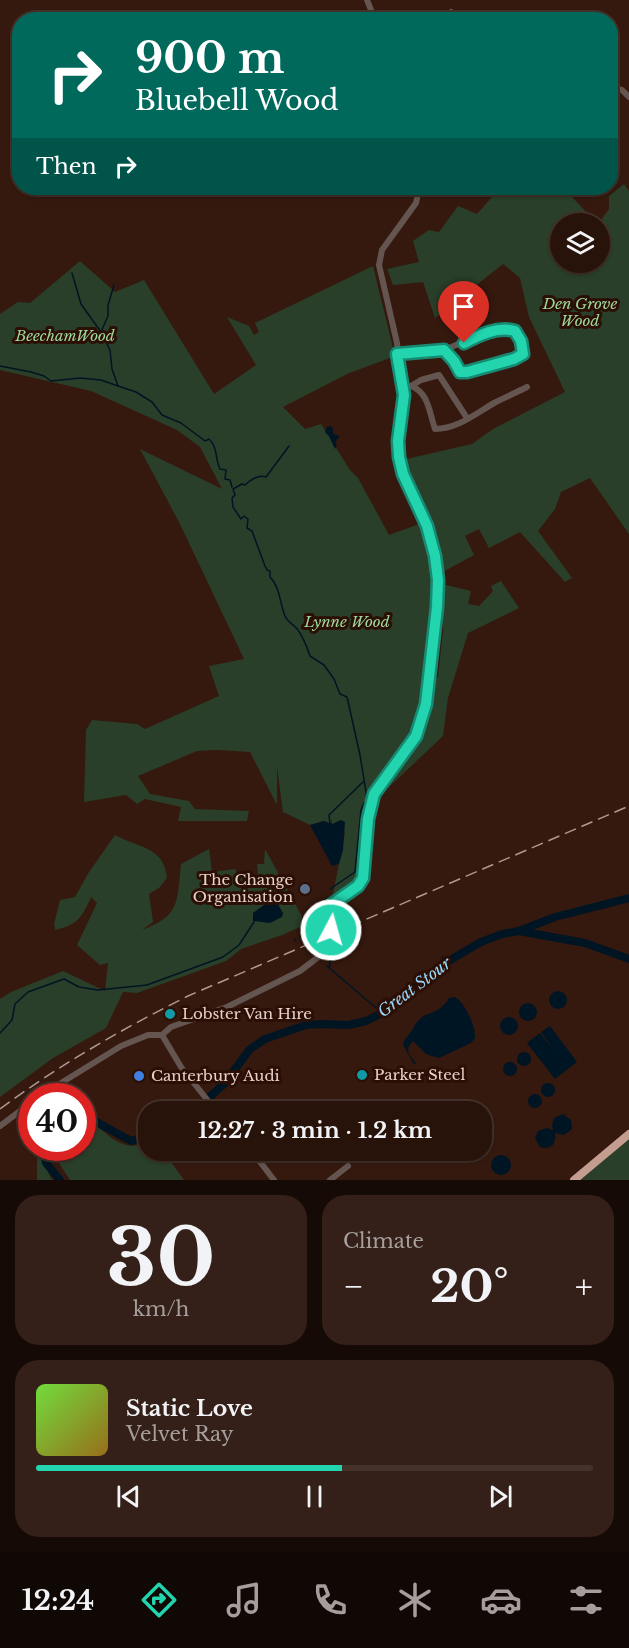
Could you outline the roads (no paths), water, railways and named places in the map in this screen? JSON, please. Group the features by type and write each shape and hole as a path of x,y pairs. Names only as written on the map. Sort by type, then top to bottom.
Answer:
{"highway":[{"path":"573,1180 629,1134"}],"street":[{"path":"618,87 623,88 629,96"},
{"path":"61,1083 121,1046 148,1035 162,1035 171,1027 227,1006 300,971 321,954 331,939 331,905 358,886 363,878 370,805 381,783 416,736 426,704 437,607 438,580 435,556 427,526 402,469 398,441 404,395 381,273 380,256 416,203 418,195"},
{"path":"397,354 444,350 480,335 505,328 515,331 521,341 523,354 487,367 460,372 444,350"},
{"path":"411,386 421,380 439,375 466,418"},
{"path":"401,384 420,389 426,398 435,429 457,426 466,418 527,387"},
{"path":"162,1035 181,1067 208,1101"},
{"path":"0,1126 18,1112"},
{"path":"260,1161 274,1180"},
{"path":"330,1180 348,1166"}],"water":[{"path":"331,426 333,434 340,436 335,442 337,445 335,449 325,432 327,427"},
{"path":"341,820 345,822 343,850 339,864 332,866 310,825 324,821 332,824"},
{"path":"272,899 276,901 283,913 282,917 270,923 253,921 253,913"},
{"path":"554,991 562,991 567,996 565,1007 554,1009 549,1004 549,996"},
{"path":"455,997 469,1015 474,1027 475,1038 471,1043 439,1058 426,1054 413,1041 408,1048 409,1054 416,1063 414,1064 403,1045 405,1040 421,1018 436,1011 449,998"},
{"path":"524,1003 532,1003 537,1008 535,1019 524,1021 519,1016 519,1008"},
{"path":"505,1017 513,1017 518,1022 516,1033 505,1035 500,1030 500,1022"},
{"path":"550,1026 577,1062 555,1079 527,1043 540,1033 555,1051 541,1032"},
{"path":"521,1052 527,1052 531,1059 527,1066 521,1066 517,1062 517,1056"},
{"path":"507,1062 513,1062 517,1069 513,1076 507,1076 503,1072 503,1066"},
{"path":"545,1083 551,1083 555,1090 551,1097 545,1097 541,1093 541,1087"},
{"path":"532,1094 538,1094 542,1101 538,1108 532,1108 528,1104 528,1098"},
{"path":"563,1114 571,1120 572,1129 564,1135 555,1133 554,1143 550,1147 540,1147 535,1138 538,1131 547,1128 553,1130 554,1118"},
{"path":"497,1156 505,1156 510,1161 510,1169 505,1174 497,1174 492,1169 492,1161"}],"waterway":[{"path":"72,273 81,304 101,332"},
{"path":"114,285 108,305 108,316 101,332 110,350 112,369 118,386 136,392 152,402 162,415 181,423 205,441 209,439 214,446 218,465 220,469 226,470 225,479 230,480 232,487"},
{"path":"0,366 31,372 51,381 80,378 101,380 118,386"},
{"path":"289,446 266,477 252,479 245,485 242,484 233,489 235,495 232,498 233,507 241,519 244,516 248,519 247,528 252,531 265,566 270,571 270,577 278,591 286,618 300,633 310,656 324,665 334,679 340,694 347,697 367,798"},
{"path":"330,824 329,815 363,782"},
{"path":"330,889 355,872 361,810 364,803"},
{"name":"Great Stour","path":"205,1101 224,1084 250,1049 265,1039 306,1025 349,1025 366,1021 382,1013 445,963 481,942 555,917 629,898"},
{"path":"0,1033 12,1020 15,1004 28,992 64,979 79,987 98,990 147,985 223,957 239,945 254,922"},
{"name":"Great Stour","path":"519,931 585,943 629,959"},
{"path":"307,947 312,952"},
{"path":"329,968 331,957"},
{"name":"Great Stour","path":"442,957 445,963"},
{"path":"327,966 382,1013"},
{"name":"Great Stour","path":"96,1122 131,1141 138,1139"},
{"name":"Great Stour","path":"46,1161 60,1180"}],"railway":[{"path":"0,1109 91,1048 188,996 629,806"}],"place":[{"name":"The Change Organisation","path":"305,889"},
{"name":"Lobster Van Hire","path":"170,1014"},
{"name":"Parker Steel","path":"362,1075"},
{"name":"Canterbury Audi","path":"139,1076"}],"park label":[{"name":"Den Grove Wood","path":"580,312"},
{"name":"BeechamWood","path":"65,336"},
{"name":"Lynne Wood","path":"347,622"}]}
